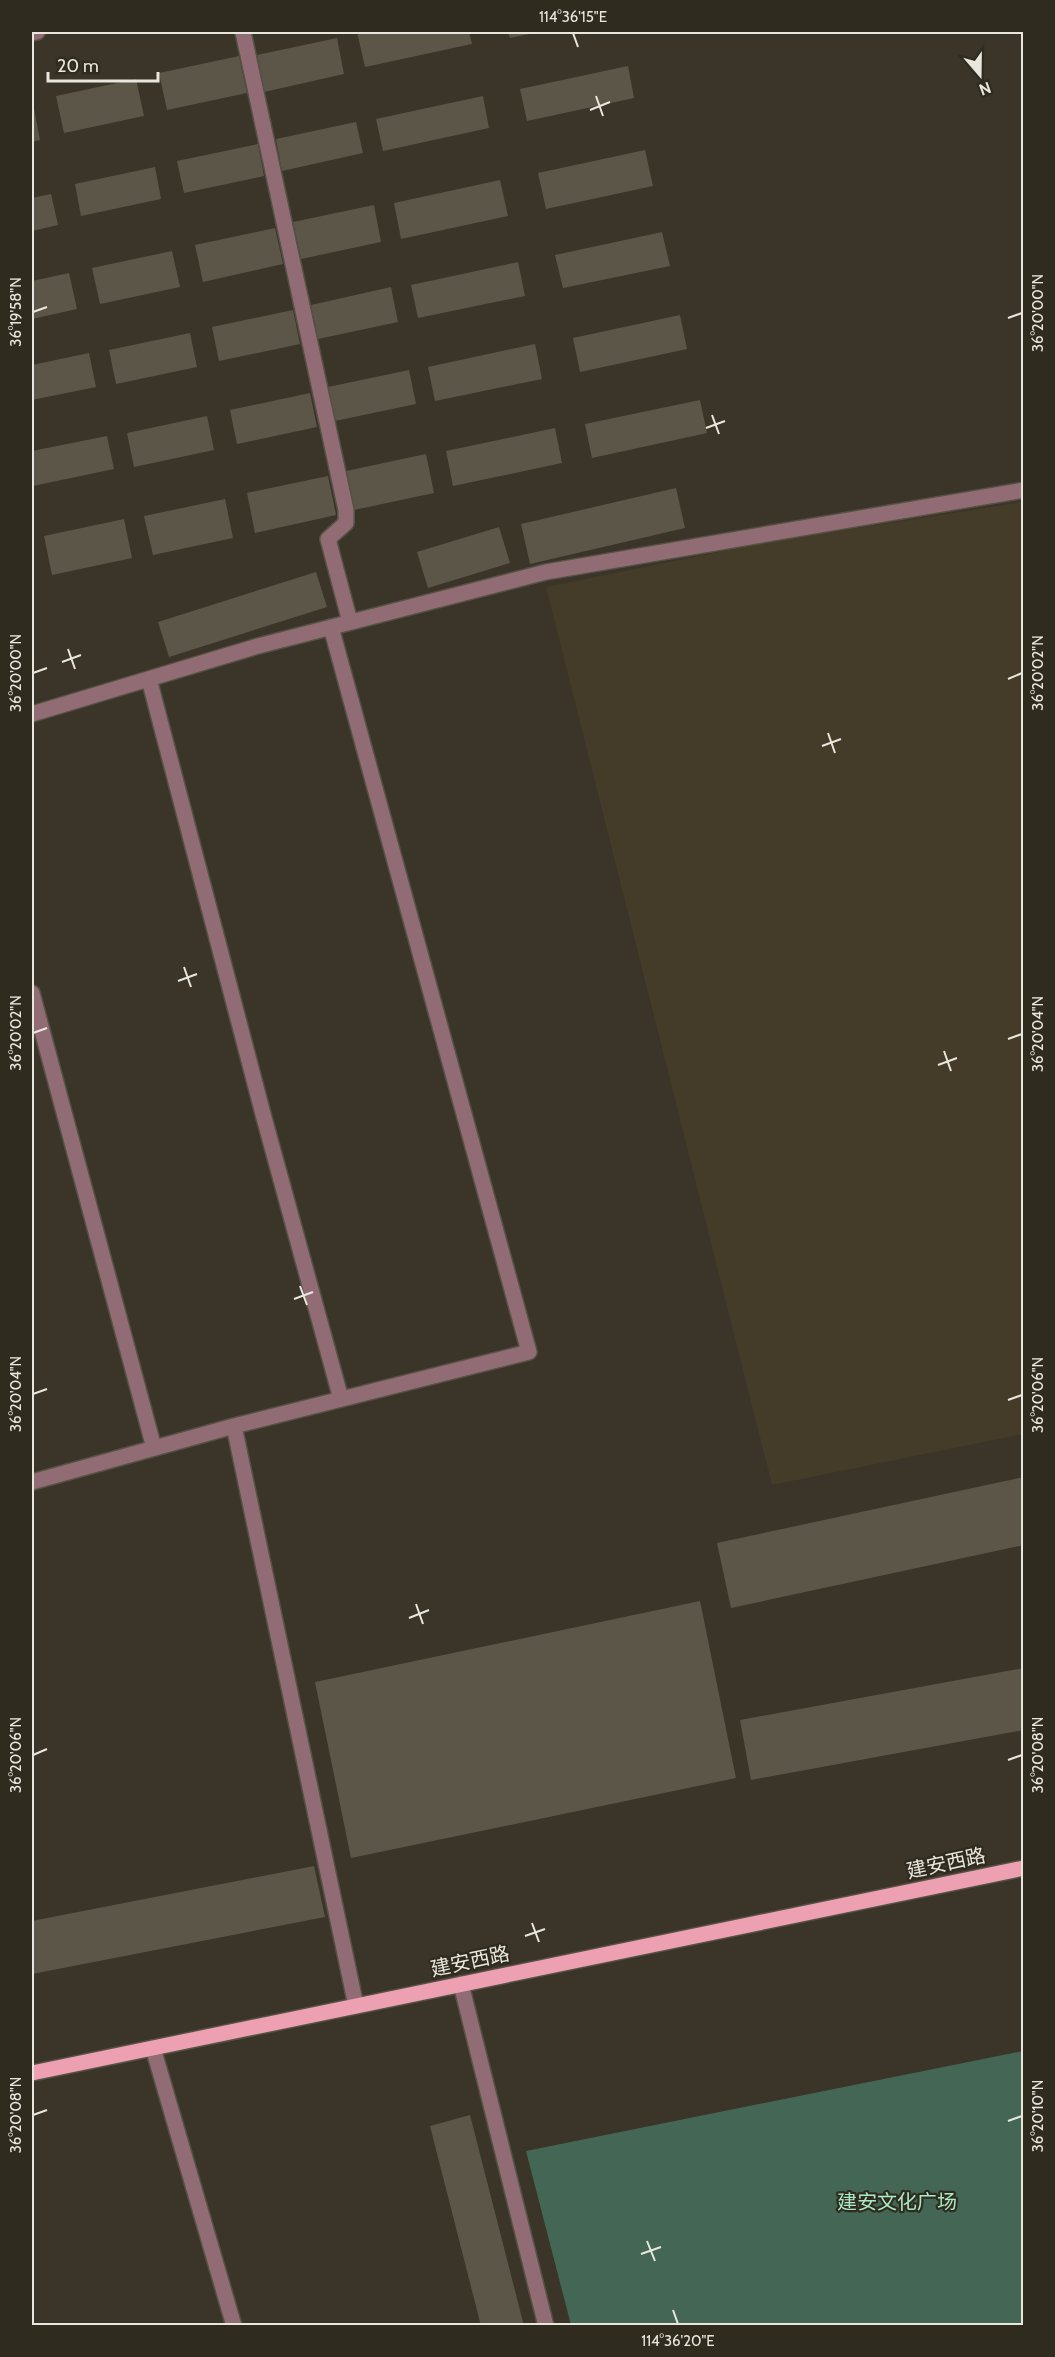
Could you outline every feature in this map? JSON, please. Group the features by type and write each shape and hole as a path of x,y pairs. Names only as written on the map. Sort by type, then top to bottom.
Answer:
{"main road":[{"name":"建安西路","path":"32,2073 1023,1868"}],"street":[{"path":"32,33 37,32"},
{"path":"243,32 346,510 346,523 328,539 350,622"},
{"path":"32,714 258,646 546,572 1023,490"},
{"path":"32,1482 234,1426 529,1352 331,627"},
{"path":"149,679 263,1114 341,1399"},
{"path":"32,993 154,1448"},
{"path":"234,1426 356,2007"},
{"path":"461,1984 546,2325"},
{"path":"153,2048 234,2325"}],"shaded area":[{"path":"1023,502 1023,1434 772,1485 546,587 758,544"}],"green space":[{"name":"建安文化广场","path":"1023,2051 1023,2325 571,2325 526,2151"}],"building":[{"path":"357,32 469,32 472,44 365,67"},
{"path":"508,32 534,32 534,33 510,38"},
{"path":"337,38 344,74 264,92 257,55"},
{"path":"239,56 247,93 167,110 159,73"},
{"path":"628,66 634,98 527,121 520,89"},
{"path":"136,79 144,116 64,133 56,96"},
{"path":"483,96 489,128 383,151 376,119"},
{"path":"32,103 40,140 32,142"},
{"path":"356,122 363,153 282,171 276,139"},
{"path":"258,144 264,176 184,193 177,161"},
{"path":"645,150 653,186 546,209 538,173"},
{"path":"155,167 161,199 81,216 75,184"},
{"path":"500,180 508,216 401,239 394,203"},
{"path":"51,194 58,225 32,231 32,198"},
{"path":"374,205 381,242 301,259 293,222"},
{"path":"275,228 283,264 203,282 195,245"},
{"path":"662,232 670,266 563,288 555,255"},
{"path":"172,251 180,287 100,304 92,268"},
{"path":"518,262 525,296 418,318 411,285"},
{"path":"69,273 77,309 32,319 32,281"},
{"path":"391,287 398,322 318,339 311,305"},
{"path":"293,310 300,344 219,361 212,327"},
{"path":"680,315 687,349 580,372 573,338"},
{"path":"190,333 197,367 116,384 109,350"},
{"path":"535,344 542,379 435,401 428,367"},
{"path":"89,353 96,387 32,400 32,365"},
{"path":"409,370 416,404 335,421 328,387"},
{"path":"310,393 317,427 237,444 230,410"},
{"path":"700,400 707,433 592,458 585,424"},
{"path":"207,416 214,450 134,467 127,433"},
{"path":"555,428 562,463 453,486 446,451"},
{"path":"107,436 114,469 33,486 32,451"},
{"path":"426,454 434,493 354,510 346,471"},
{"path":"328,476 336,515 255,533 247,493"},
{"path":"676,488 685,528 530,564 521,524"},
{"path":"225,499 233,538 153,555 144,516"},
{"path":"124,519 132,558 52,575 44,536"},
{"path":"499,527 510,563 428,588 417,552"},
{"path":"316,572 327,607 169,657 158,622"},
{"path":"1024,1477 1024,1545 731,1608 717,1543"},
{"path":"700,1601 736,1778 351,1858 315,1682"},
{"path":"1024,1668 1024,1730 751,1780 740,1720"},
{"path":"314,1866 325,1917 32,1974 32,1921"},
{"path":"470,2115 524,2326 481,2326 430,2126"}]}
